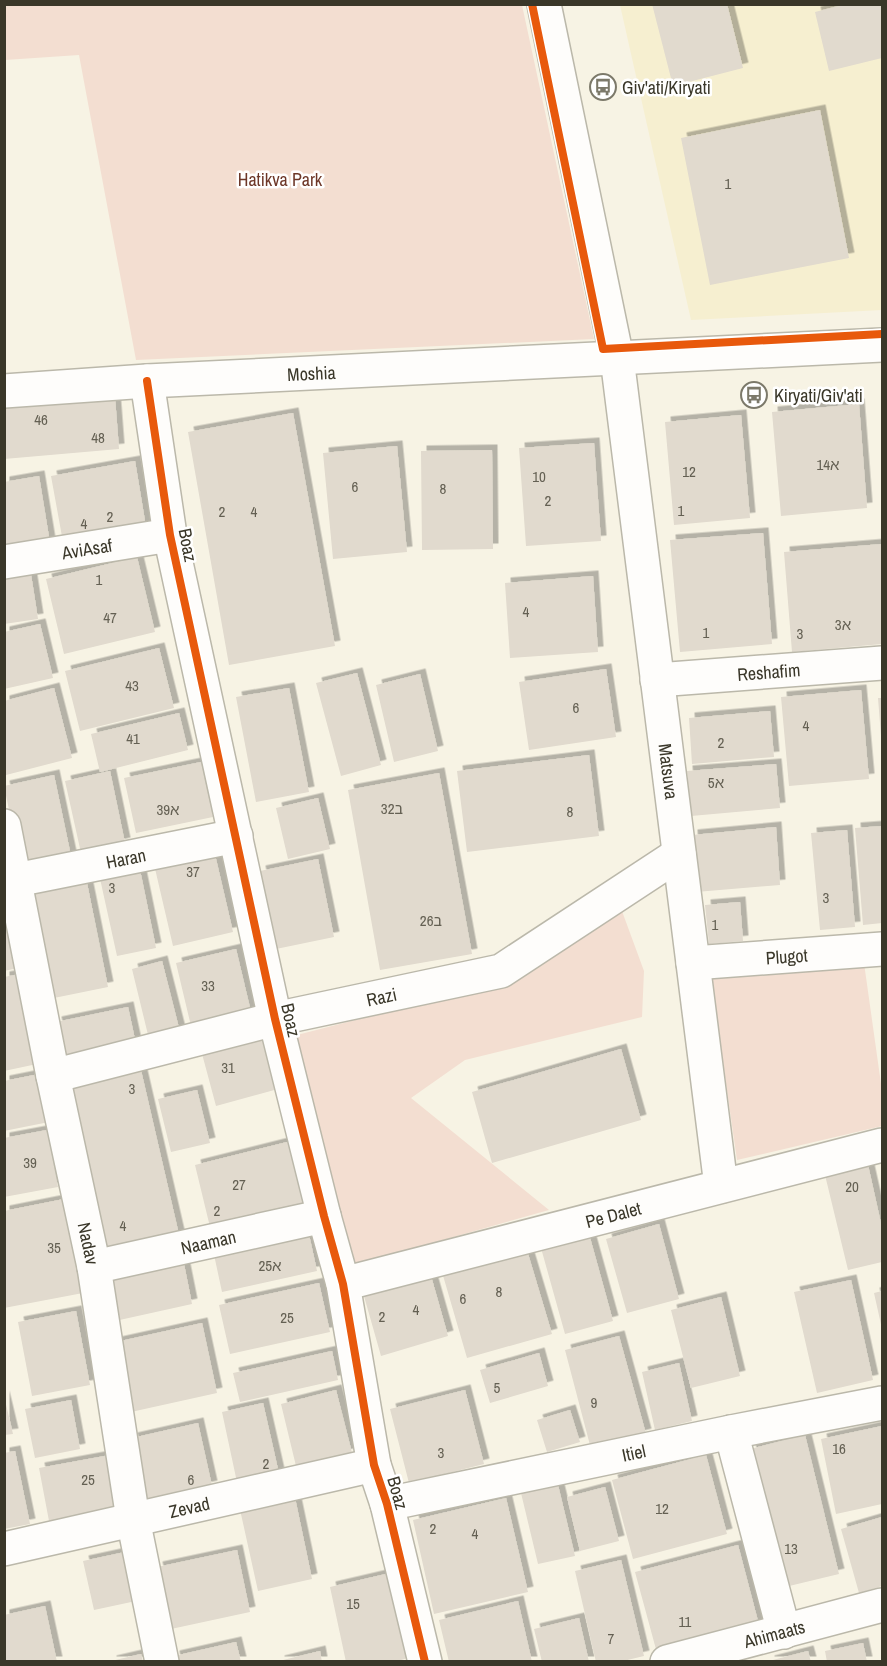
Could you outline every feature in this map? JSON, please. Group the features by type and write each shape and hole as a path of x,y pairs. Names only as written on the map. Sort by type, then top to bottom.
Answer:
{"street":[{"name":"Matsuva","path":"544,4 616,358 721,1186"},
{"name":"Moshia","path":"4,391 147,381 882,345"},
{"name":"Boaz","path":"147,381 170,535 275,1018 343,1284 374,1465 387,1504 425,1662"},
{"name":"AviAsaf","path":"4,562 170,535"},
{"name":"Reshafim","path":"657,680 882,663"},
{"name":"Nadav","path":"4,826 14,902 94,1267 133,1520 162,1662"},
{"name":"Haran","path":"14,902 236,836"},
{"name":"Razi","path":"53,1076 275,1018 501,971 679,854"},
{"name":"Plugot","path":"693,963 882,950"},
{"name":"Pe Dalet","path":"343,1284 882,1145"},
{"name":"Naaman","path":"94,1267 324,1216"},
{"name":"Itiel","path":"387,1504 882,1403"},
{"path":"731,1432 784,1632"},
{"name":"Zevad","path":"4,1549 374,1465"},
{"name":"Ahimaats","path":"667,1662 882,1605"}],"shaded area":[{"path":"620,5 882,5 882,310 691,320"}],"green space":[{"name":"Hatikva Park","path":"5,4 522,5 594,339 136,360 79,55 5,60"},
{"path":"619,903 644,971 642,1017 465,1060 411,1098 549,1210 351,1266 293,1036 504,982"},
{"path":"864,963 882,1091 882,1126 737,1160 711,979"}],"building":[{"path":"652,4 727,4 743,68 673,86"},
{"path":"846,4 882,4 882,58 829,71 815,12"},
{"path":"820,110 849,258 710,285 681,138"},
{"path":"115,397 119,449 4,459 4,406"},
{"path":"859,404 867,508 781,516 772,412"},
{"path":"293,413 335,646 229,665 188,432"},
{"path":"741,415 750,518 674,525 665,422"},
{"path":"594,443 601,541 526,546 519,448"},
{"path":"397,446 407,552 333,559 323,453"},
{"path":"492,450 493,549 422,550 421,451"},
{"path":"135,461 146,527 63,542 51,476"},
{"path":"39,476 50,543 4,551 4,482"},
{"path":"763,533 772,644 680,652 670,540"},
{"path":"882,544 882,644 792,652 784,552"},
{"path":"137,557 155,632 64,654 46,579"},
{"path":"30,568 38,619 4,624 4,573"},
{"path":"593,576 598,652 510,658 505,583"},
{"path":"40,624 53,678 4,689 4,632"},
{"path":"159,648 174,708 80,731 65,671"},
{"path":"606,669 616,737 529,750 519,682"},
{"path":"357,673 381,765 341,776 316,683"},
{"path":"420,674 438,751 394,762 376,685"},
{"path":"54,688 72,758 6,775 4,701"},
{"path":"289,688 309,792 256,802 236,697"},
{"path":"861,690 869,779 789,786 781,697"},
{"path":"878,698 882,698 882,736 881,736"},
{"path":"770,711 774,757 692,764 689,718"},
{"path":"179,713 188,750 100,772 91,734"},
{"path":"589,755 599,836 467,852 457,771"},
{"path":"201,762 213,817 136,833 124,778"},
{"path":"776,764 780,808 691,816 687,771"},
{"path":"110,771 125,843 81,853 65,781"},
{"path":"439,773 472,954 380,970 348,790"},
{"path":"54,775 71,856 21,867 4,786"},
{"path":"318,798 330,849 288,859 276,808"},
{"path":"882,826 882,923 863,925 855,828"},
{"path":"776,827 780,885 696,892 692,835"},
{"path":"847,830 855,927 820,930 811,833"},
{"path":"213,846 233,932 173,946 153,860"},
{"path":"318,859 334,937 276,949 260,871"},
{"path":"139,865 156,948 117,956 99,874"},
{"path":"87,883 108,987 49,999 28,894"},
{"path":"740,902 743,941 709,944 705,905"},
{"path":"9,921 18,968 4,971 4,922"},
{"path":"236,949 251,1012 191,1026 176,963"},
{"path":"162,961 180,1032 149,1039 132,969"},
{"path":"20,974 37,1064 4,1071 4,977"},
{"path":"128,1007 136,1044 64,1059 56,1022"},
{"path":"263,1034 278,1089 216,1106 201,1050"},
{"path":"621,1049 641,1120 492,1163 472,1092"},
{"path":"140,1066 180,1239 108,1256 68,1083"},
{"path":"39,1074 49,1122 4,1131 4,1081"},
{"path":"197,1090 210,1143 171,1152 158,1099"},
{"path":"47,1130 58,1187 4,1197 4,1138"},
{"path":"291,1141 306,1203 210,1227 195,1165"},
{"path":"868,1165 882,1228 882,1262 848,1270 825,1175"},
{"path":"64,1199 83,1293 4,1308 4,1211"},
{"path":"659,1224 679,1299 627,1313 606,1239"},
{"path":"308,1230 317,1271 222,1292 213,1250"},
{"path":"589,1234 613,1321 565,1334 541,1248"},
{"path":"526,1247 552,1334 467,1358 442,1272"},
{"path":"183,1259 192,1304 115,1321 105,1276"},
{"path":"429,1269 448,1336 381,1356 362,1289"},
{"path":"851,1280 873,1380 817,1393 794,1292"},
{"path":"319,1283 330,1332 230,1354 219,1305"},
{"path":"882,1291 882,1329 874,1293"},
{"path":"721,1297 740,1376 691,1388 671,1310"},
{"path":"76,1311 90,1385 32,1396 18,1322"},
{"path":"202,1323 217,1393 131,1412 116,1342"},
{"path":"619,1336 646,1434 591,1449 565,1350"},
{"path":"332,1351 338,1380 240,1402 233,1373"},
{"path":"539,1353 548,1386 490,1403 480,1370"},
{"path":"679,1363 692,1421 655,1430 642,1372"},
{"path":"336,1390 352,1453 296,1466 281,1404"},
{"path":"465,1390 484,1464 409,1483 390,1409"},
{"path":"4,1396 13,1434 4,1435"},
{"path":"71,1400 80,1449 35,1458 25,1409"},
{"path":"263,1403 280,1478 238,1487 222,1412"},
{"path":"570,1410 580,1442 547,1452 537,1420"},
{"path":"198,1423 212,1486 146,1501 132,1438"},
{"path":"882,1426 882,1504 836,1514 821,1439"},
{"path":"805,1435 839,1574 785,1587 750,1449"},
{"path":"15,1451 30,1524 4,1529 4,1453"},
{"path":"110,1455 120,1507 49,1521 39,1468"},
{"path":"706,1455 727,1534 633,1559 612,1480"},
{"path":"558,1485 575,1556 538,1564 521,1493"},
{"path":"605,1487 619,1541 580,1551 567,1497"},
{"path":"294,1493 312,1579 258,1591 239,1505"},
{"path":"506,1498 528,1592 434,1614 413,1520"},
{"path":"882,1517 882,1586 859,1593 841,1529"},
{"path":"738,1545 759,1625 657,1653 635,1572"},
{"path":"237,1550 250,1612 171,1629 157,1567"},
{"path":"125,1552 136,1601 94,1610 83,1561"},
{"path":"621,1560 644,1656 619,1662 596,1662 575,1571"},
{"path":"390,1573 408,1658 394,1662 346,1662 330,1587"},
{"path":"518,1601 532,1662 449,1662 439,1620"},
{"path":"45,1606 57,1662 4,1662 4,1615"},
{"path":"579,1618 589,1662 542,1662 534,1629"},
{"path":"236,1642 241,1662 175,1662 174,1656"},
{"path":"863,1643 867,1662 827,1662 825,1651"},
{"path":"320,1651 322,1662 279,1662 279,1661"},
{"path":"808,1651 811,1662 769,1662 769,1661"},
{"path":"141,1654 143,1662 111,1662 111,1661"}],"cycle path":[{"path":"532,4 603,349 882,334"},
{"path":"147,381 170,535 275,1019 343,1284 374,1465 387,1504 425,1662"}],"place":[{"name":"Giv'ati/Kiryati","path":"603,87"},
{"name":"Kiryati/Giv'ati","path":"754,395"}]}
